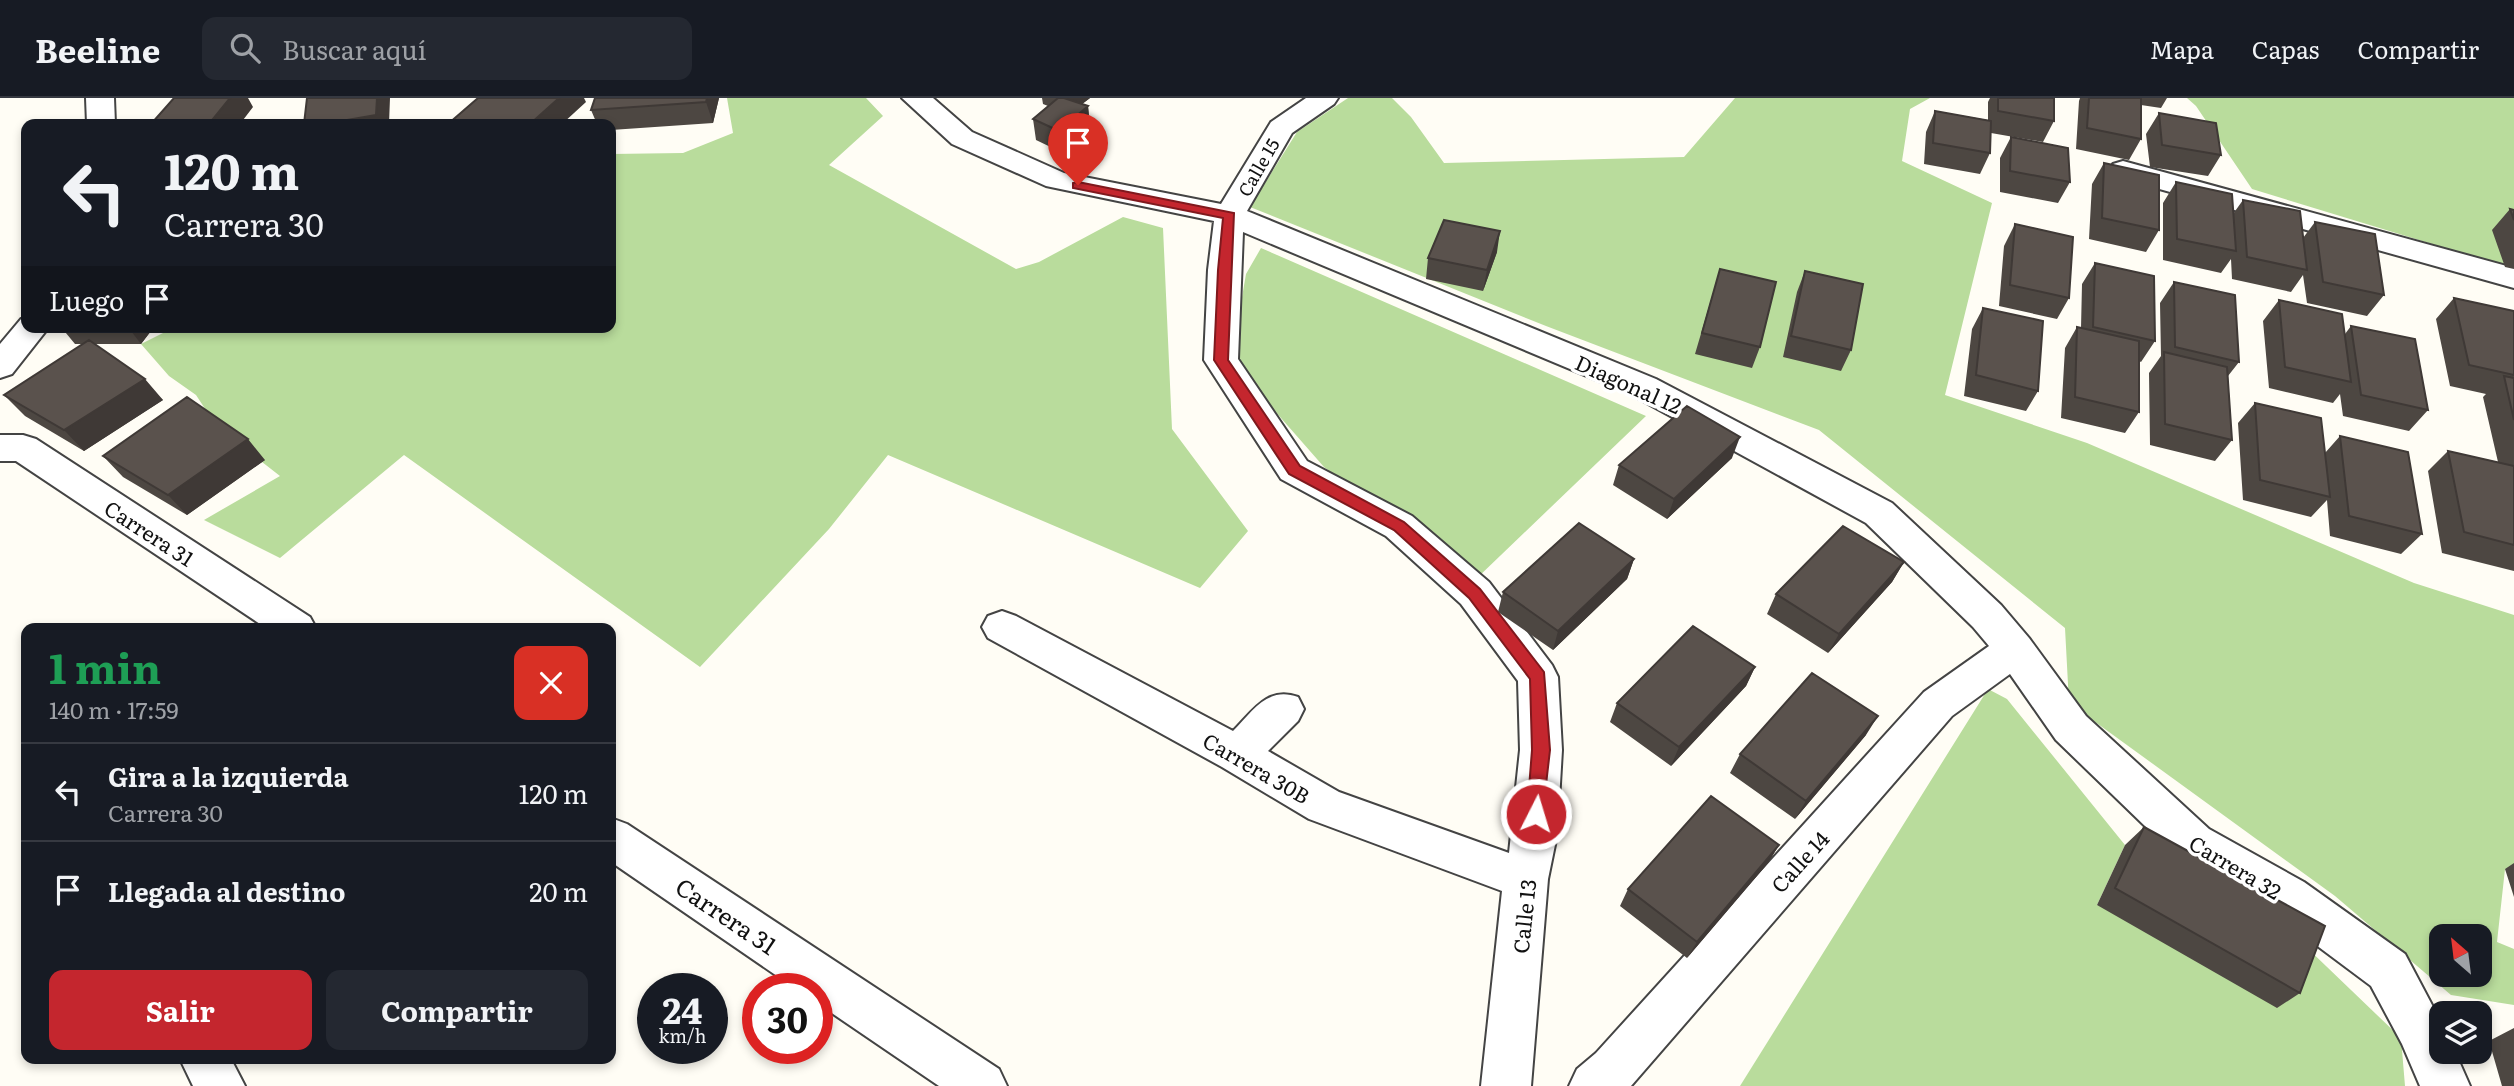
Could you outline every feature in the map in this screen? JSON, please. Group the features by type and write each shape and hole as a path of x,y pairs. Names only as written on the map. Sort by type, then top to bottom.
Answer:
{"street":[{"path":"100,98 101,119"},
{"name":"Diagonal 12","path":"916,98 962,138 1056,180 1230,215 1644,387 1747,439 1879,513 1987,616 2015,649"},
{"name":"Calle 15","path":"1230,215 1281,128 1324,98"},
{"path":"2123,170 2514,278"},
{"name":"Calle 13","path":"1230,215 1224,270 1221,360 1294,470 1399,526 1475,593 1538,677 1541,750 1535,835 1525,879 1506,1086"},
{"path":"0,366 28,333"},
{"name":"Carrera 31","path":"0,448 23,448 288,623"},
{"name":"Carrera 30B","path":"1002,626 1237,754 1324,806 1525,879"},
{"name":"Calle 14","path":"1594,1086 1613,1070 1938,704 2015,649"},
{"name":"Carrera 32","path":"2015,649 2071,728 2193,844 2288,897 2388,970 2419,1027 2445,1086"},
{"path":"1237,754 1283,709"},
{"name":"Carrera 31","path":"616,841 982,1086"},
{"path":"207,1064 220,1086"}],"green space":[{"path":"727,98 866,98 883,116 829,165 1016,269 1039,262 1123,217 1163,228 1172,429 1248,531 1200,588 888,455 829,529 700,667 404,455 280,558 204,520 280,476 217,427 196,395 169,376 141,344 163,333 616,333 616,154 683,153 733,133"},
{"path":"1348,98 1392,98 1411,117 1444,163 1684,157 1735,98 1930,98 1910,109 1902,161 1992,203 1945,395 2087,443 2414,583 2514,615 2514,867 2505,869 2497,942 2514,949 2514,1005 2451,995 2442,987 2492,987 2492,924 2429,924 2429,976 2335,896 2069,703 2065,628 1819,430 1546,326 1250,207 1297,132"},
{"path":"2187,98 2514,98 2514,269 2252,189 2196,106"},
{"path":"1261,248 1646,416 1476,579 1324,467 1231,361 1246,274"},
{"path":"1988,689 2007,699 2125,845 2097,905 2301,942 2401,1038 2405,1086 1740,1086"}],"building":[{"path":"174,98 230,98 213,119 155,119"},
{"path":"307,98 377,98 376,115 353,119 305,119"},
{"path":"478,98 559,98 536,119 454,119"},
{"path":"595,98 707,98 706,102 591,110"},
{"path":"1058,98 1088,106 1059,131 1033,119"},
{"path":"1998,98 2054,98 2054,121 1998,111"},
{"path":"2089,98 2141,98 2141,139 2087,128"},
{"path":"1935,111 1991,121 1990,153 1933,143"},
{"path":"2159,113 2216,123 2221,155 2162,145"},
{"path":"2011,137 2068,148 2070,182 2010,171"},
{"path":"2104,163 2159,175 2159,230 2102,218"},
{"path":"2176,182 2232,194 2236,251 2177,239"},
{"path":"2243,200 2300,211 2307,270 2247,257"},
{"path":"1444,220 1500,231 1487,270 1428,258"},
{"path":"2315,222 2375,234 2384,295 2323,282"},
{"path":"2015,224 2073,237 2069,298 2010,285"},
{"path":"2095,263 2154,276 2155,341 2093,327"},
{"path":"1720,269 1776,282 1760,347 1702,333"},
{"path":"1805,271 1863,284 1851,350 1791,336"},
{"path":"2174,282 2235,295 2239,362 2175,347"},
{"path":"2454,298 2514,311 2514,375 2469,365"},
{"path":"2279,300 2342,314 2351,382 2285,367"},
{"path":"1983,308 2043,321 2038,391 1976,375"},
{"path":"2351,326 2415,339 2428,410 2361,395"},
{"path":"2077,327 2139,341 2139,412 2075,397"},
{"path":"89,340 145,379 64,430 4,395"},
{"path":"2164,352 2227,367 2232,440 2165,424"},
{"path":"2504,376 2514,378 2514,420"},
{"path":"187,397 248,439 168,495 103,456"},
{"path":"2255,403 2321,418 2330,497 2260,480"},
{"path":"1687,406 1740,437 1674,499 1619,465"},
{"path":"2340,436 2408,452 2422,534 2349,516"},
{"path":"2448,451 2514,466 2514,545 2464,532"},
{"path":"1579,523 1634,559 1558,631 1503,592"},
{"path":"1843,526 1904,562 1839,634 1776,594"},
{"path":"1693,626 1755,667 1679,747 1617,703"},
{"path":"1812,673 1878,716 1806,801 1740,754"},
{"path":"1711,796 1779,845 1697,942 1628,889"},
{"path":"2144,827 2325,926 2300,993 2115,888"}],"route":[{"path":"1078,185 1143,200 1230,215 1224,270 1221,360 1294,470 1399,526 1475,593 1538,677 1541,750 1536,814"}]}
